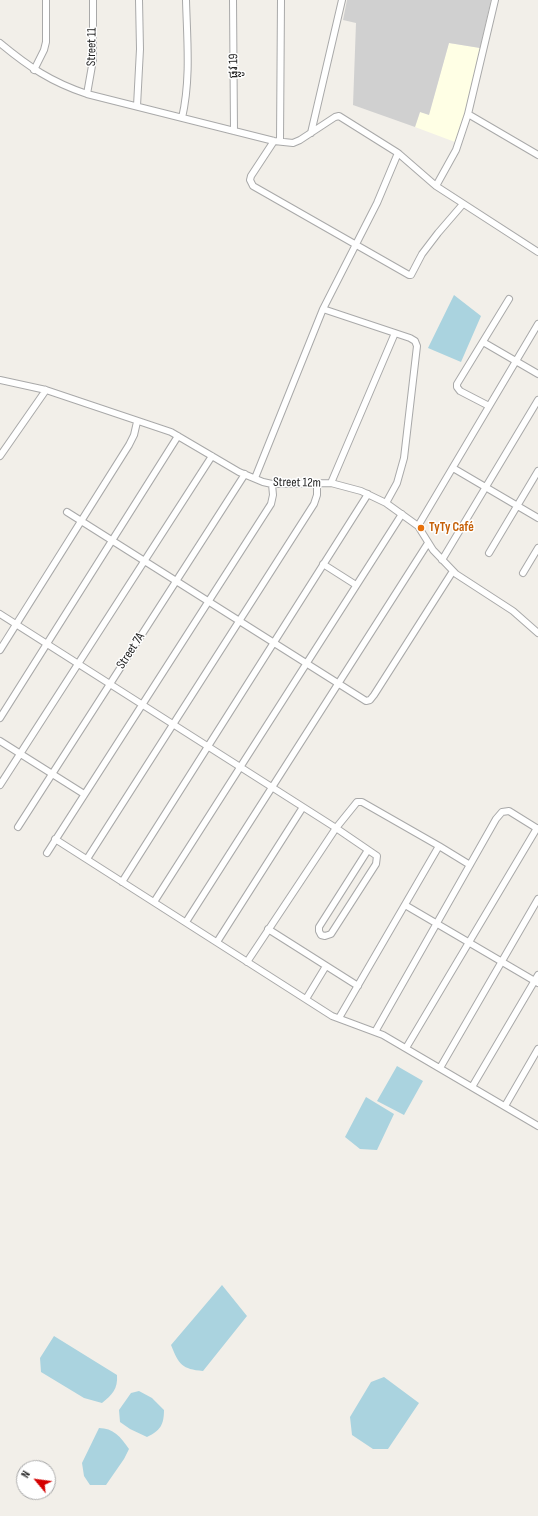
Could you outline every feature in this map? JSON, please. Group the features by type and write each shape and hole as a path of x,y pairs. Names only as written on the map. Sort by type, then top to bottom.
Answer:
{"street":[{"path":"34,70 44,50 46,42 46,0"},
{"name":"Street 11","path":"87,94 94,60 93,0"},
{"path":"137,106 140,48 139,0"},
{"path":"182,118 186,101 188,79 186,0"},
{"name":"ផ្លូវ 19","path":"233,0 234,131"},
{"path":"281,0 277,141 251,176 250,180 252,186 406,274 412,275 422,254 463,204"},
{"path":"312,133 342,0"},
{"path":"436,186 456,150 468,114 495,0"},
{"path":"0,43 34,70 59,83 87,94 277,141 293,143 339,116 398,153 436,186 538,252"},
{"path":"468,114 538,155"},
{"path":"255,478 323,309 377,203 398,153"},
{"path":"489,406 460,391 457,384 509,299"},
{"path":"323,309 395,333 415,341 418,346 404,458 397,483 386,503"},
{"path":"418,526 538,324"},
{"path":"331,483 395,333"},
{"path":"483,342 538,374"},
{"name":"Street 12m","path":"0,380 46,390 137,422 171,432 245,474 272,484 331,483 368,494 386,503 418,526 428,542 453,571 513,611 538,632"},
{"path":"0,456 46,390"},
{"path":"442,560 538,400"},
{"path":"0,650 129,445 134,435 137,422"},
{"path":"0,718 178,436"},
{"path":"0,785 212,456"},
{"path":"453,468 538,518"},
{"path":"490,553 538,471"},
{"name":"Street 7A","path":"18,827 245,474"},
{"path":"87,859 314,504 317,495 317,483"},
{"path":"47,853 271,504 273,495 272,484"},
{"path":"122,882 368,494"},
{"path":"67,512 366,701 370,700 453,571"},
{"path":"154,902 402,514"},
{"path":"186,922 428,542"},
{"path":"523,573 538,548"},
{"path":"323,564 356,585"},
{"path":"0,614 336,828 377,856 376,864 370,875 331,934 325,936 321,935 319,931 320,927 368,850"},
{"path":"0,741 84,794"},
{"path":"247,962 336,828 357,802 362,802 470,865"},
{"path":"217,942 303,807"},
{"path":"375,1032 496,819 502,812 509,811 537,829 406,1048"},
{"path":"56,839 332,1016 383,1035 538,1125"},
{"path":"339,1018 439,846"},
{"path":"440,1068 538,899"},
{"path":"405,905 536,982"},
{"path":"268,929 358,986"},
{"path":"306,999 326,966"},
{"path":"472,1087 536,982 538,974"},
{"path":"504,1106 538,1049"}],"shaded area":[{"path":"347,0 491,0 480,48 449,43 429,115 420,112 415,127 353,105 356,23 343,20"},
{"path":"449,43 480,48 467,112 455,142 415,127 420,112 429,114"}],"water":[{"path":"454,295 481,316 461,362 428,348"},
{"path":"397,1066 423,1081 404,1115 377,1101"},
{"path":"366,1097 394,1114 377,1150 360,1149 345,1137"},
{"path":"222,1285 247,1316 203,1371 190,1369 182,1365 176,1357 171,1345"},
{"path":"54,1336 117,1375 114,1391 102,1403 84,1398 41,1372 40,1358"},
{"path":"384,1377 419,1403 388,1449 373,1449 352,1435 350,1417 371,1382"},
{"path":"139,1391 152,1398 164,1410 162,1424 158,1430 147,1437 130,1429 120,1422 119,1410 131,1393"},
{"path":"99,1428 113,1431 129,1449 106,1485 90,1485 84,1476 82,1463"}],"place":[{"name":"TyTy Café","path":"421,528"}]}
